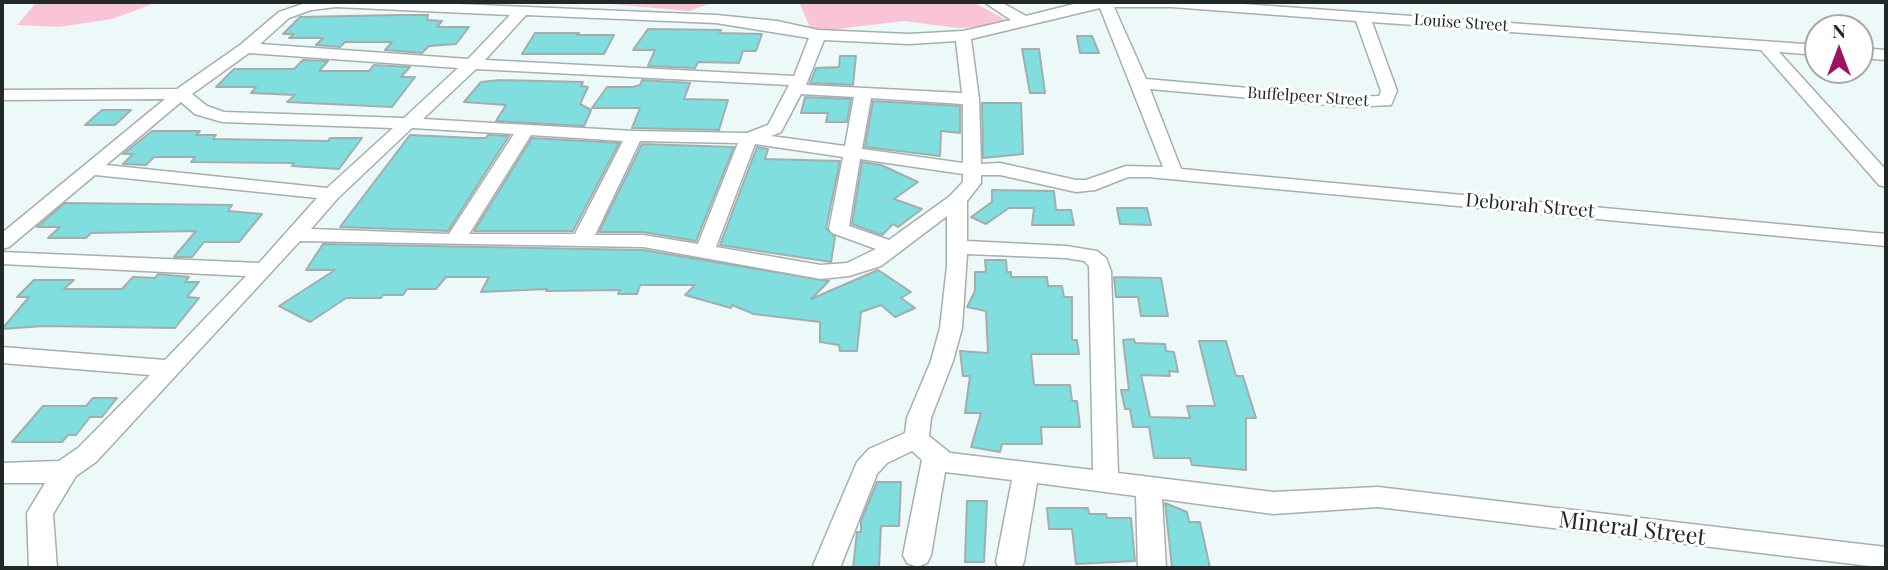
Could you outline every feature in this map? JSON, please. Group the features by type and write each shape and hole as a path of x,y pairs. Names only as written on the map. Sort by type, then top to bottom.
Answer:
{"street":[{"path":"991,2 1024,21"},
{"path":"1105,3 1140,83 1174,173"},
{"name":"Louise Street","path":"2,243 88,169 181,94 246,48 284,15 316,5 445,5 716,19 777,26 818,35 909,39 963,36 1105,3 1172,3 1804,49"},
{"path":"2,473 42,474 67,469 88,455 264,270 331,194 472,64 522,11"},
{"name":"Buffelpeer Street","path":"1140,83 1351,102 1385,101 1389,91 1362,16"},
{"path":"705,251 749,138 775,128 798,85 818,35"},
{"path":"296,235 455,240 643,241 821,272 849,269 874,261 957,200 972,183 971,100 963,36"},
{"path":"1766,47 1886,181"},
{"path":"246,48 798,85 863,94 971,100"},
{"path":"2,95 181,94"},
{"name":"Deborah Street","path":"181,94 201,110 222,117 408,123 634,136 749,138 973,170 1000,169 1076,186 1088,186 1126,172 1174,173 1886,240"},
{"path":"863,94 839,229 892,248"},
{"path":"455,240 526,130"},
{"path":"582,240 634,136"},
{"path":"88,169 331,194"},
{"path":"917,555 925,447 919,418 942,361 951,328 957,247 957,200"},
{"path":"957,247 1066,252 1090,256 1099,263 1105,483"},
{"path":"2,258 264,270"},
{"path":"2,355 168,368"},
{"path":"826,568 866,469 878,456 925,447"},
{"name":"Mineral Street","path":"925,447 945,462 1273,503 1378,497 1886,559"},
{"path":"43,568 40,513 67,469"},
{"path":"1010,562 1026,472"},
{"path":"1149,488 1152,568"}],"shaded area":[{"path":"37,2 158,2 112,19 59,27 17,25"},
{"path":"587,2 715,2 689,11"},
{"path":"799,2 973,2 1006,20 989,26 958,28 904,21 812,32"}],"building":[{"path":"428,15 427,20 442,21 437,27 469,27 456,44 429,46 422,53 385,50 392,42 345,42 340,47 316,45 323,38 289,38 294,34 283,34 300,17"},
{"path":"648,29 721,30 720,33 762,34 756,51 743,51 739,63 698,62 695,68 648,66 655,50 633,50"},
{"path":"535,33 614,35 604,54 522,54"},
{"path":"1077,36 1092,36 1099,53 1080,53"},
{"path":"1022,49 1039,49 1045,93 1030,93"},
{"path":"840,56 856,56 853,85 810,83 816,68 839,67"},
{"path":"303,60 328,61 319,71 369,71 374,65 410,67 401,77 415,77 392,107 287,102 295,95 251,93 256,87 216,87 234,69 294,69"},
{"path":"642,80 690,83 684,99 728,100 719,130 632,128 640,108 592,108 607,87 633,87 640,85"},
{"path":"481,82 583,82 581,86 588,87 580,104 591,110 584,126 496,121 506,105 464,102"},
{"path":"805,97 851,99 847,122 826,122 828,113 801,113"},
{"path":"873,101 960,106 960,133 941,131 940,156 865,147"},
{"path":"982,103 1021,103 1023,154 983,158"},
{"path":"102,110 131,110 115,125 85,125"},
{"path":"152,131 200,131 196,135 216,135 213,139 328,141 330,138 362,138 339,169 292,166 294,163 191,162 195,157 154,157 146,165 123,164 133,154 123,154"},
{"path":"410,135 474,138 486,138 488,135 509,136 448,231 340,227"},
{"path":"532,138 619,143 573,231 474,231"},
{"path":"642,144 734,147 696,241 643,232 599,232"},
{"path":"757,147 768,149 765,159 840,161 826,228 835,237 831,262 720,245"},
{"path":"862,162 881,165 918,182 894,199 922,209 898,227 893,224 882,235 852,224"},
{"path":"992,190 1054,191 1056,210 1071,210 1074,225 1032,225 1034,208 1009,208 986,224 971,217 992,202"},
{"path":"65,203 232,205 228,211 262,214 239,242 204,242 192,257 174,257 196,231 91,233 86,238 48,238 60,227 37,227"},
{"path":"1117,208 1147,208 1151,225 1120,224"},
{"path":"323,244 643,250 829,281 811,299 878,270 911,292 901,298 915,308 895,317 881,305 861,312 857,351 840,351 839,345 820,342 820,322 754,314 732,305 731,308 685,295 695,285 640,285 637,294 618,294 620,290 546,291 547,289 481,292 489,277 446,277 436,289 407,289 403,295 383,295 381,298 346,298 310,322 279,306 335,270 306,270"},
{"path":"985,260 1006,260 1007,272 1011,272 1011,277 1047,277 1048,286 1062,286 1064,297 1072,297 1072,340 1077,340 1079,354 1031,354 1034,385 1070,385 1072,401 1077,401 1080,427 1041,427 1042,444 1002,444 1000,452 971,447 981,413 965,413 970,376 963,376 960,351 988,353 986,311 967,307 975,291 975,272 986,272"},
{"path":"158,274 189,277 185,282 199,282 187,297 199,298 175,328 43,326 2,329 29,297 17,297 34,280 74,280 64,289 122,289 133,277 155,278"},
{"path":"1114,277 1161,278 1168,316 1141,316 1138,297 1116,297"},
{"path":"1134,339 1135,343 1165,344 1166,351 1174,352 1178,372 1169,371 1170,376 1141,375 1150,417 1190,418 1187,406 1215,406 1199,341 1226,341 1236,376 1243,376 1256,418 1246,418 1246,470 1192,465 1190,458 1154,458 1149,427 1133,427 1130,409 1125,409 1121,390 1129,390 1123,340"},
{"path":"93,398 117,398 102,417 90,417 76,435 68,435 62,442 12,442 43,406 86,406"},
{"path":"877,482 901,482 899,526 881,526 879,568 853,568 857,532 861,532 861,521"},
{"path":"967,501 987,501 984,562 965,562"},
{"path":"1165,503 1187,512 1189,522 1200,522 1210,568 1172,568"},
{"path":"1047,508 1088,508 1089,514 1106,514 1107,518 1131,518 1135,561 1076,564 1072,529 1049,529"}]}
